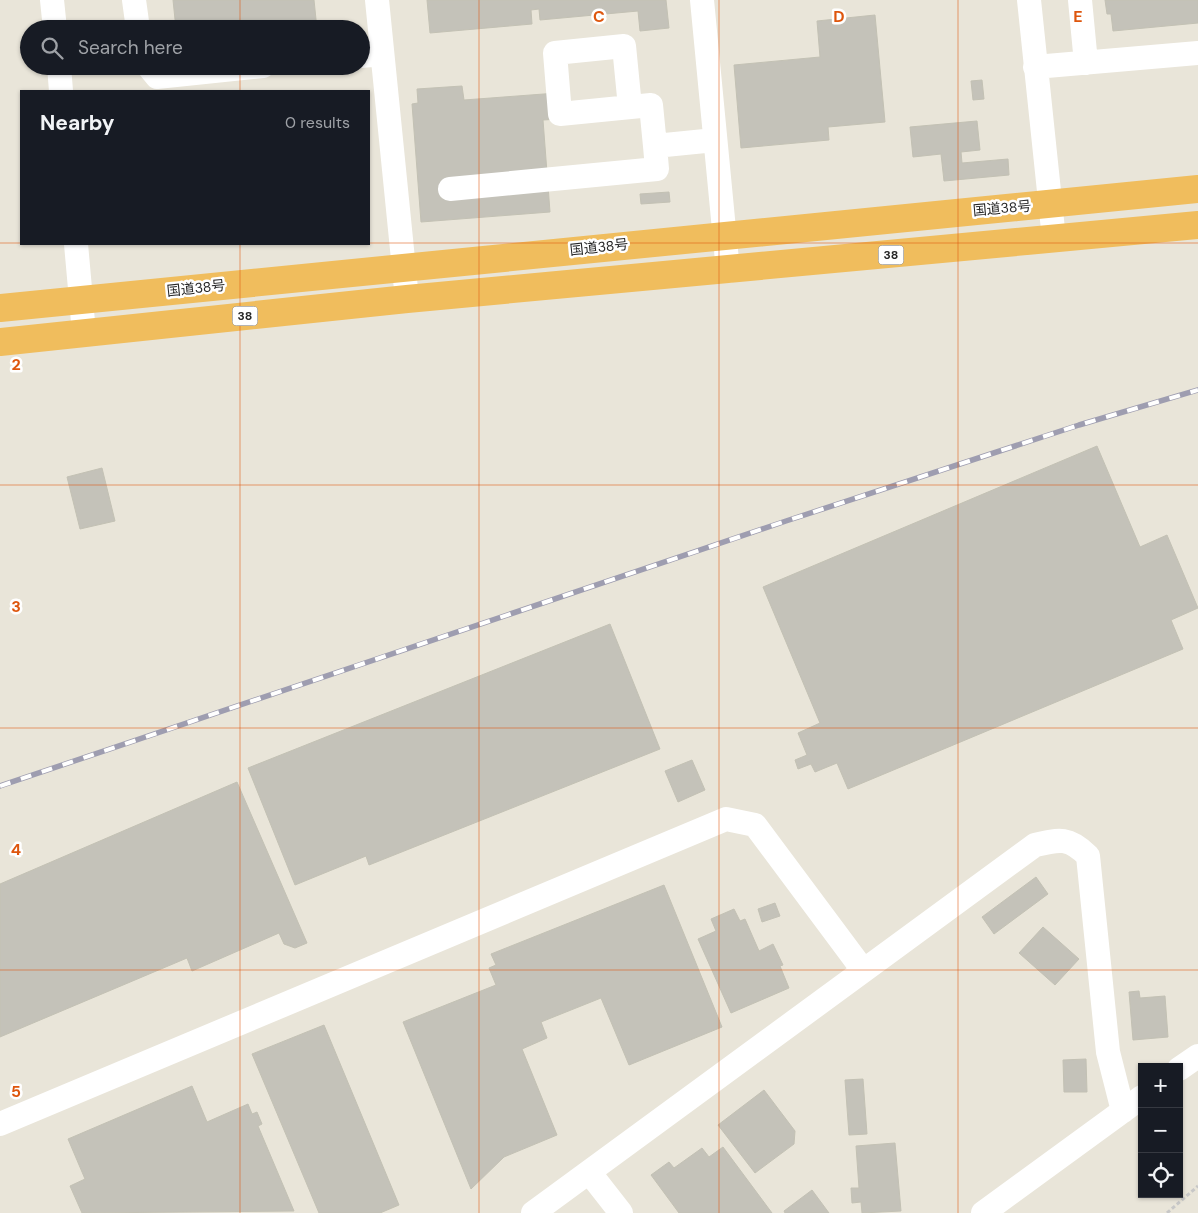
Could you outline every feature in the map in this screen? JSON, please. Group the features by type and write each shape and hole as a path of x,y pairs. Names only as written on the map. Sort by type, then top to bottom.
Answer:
{"highway":[{"name":"国道38号","path":"0,308 1198,189"},
{"name":"38","path":"0,342 407,299 728,271 1198,225"}],"street":[{"path":"52,0 54,20"},
{"path":"134,0 137,20"},
{"path":"377,0 372,55 407,299"},
{"path":"702,0 728,271"},
{"path":"1029,0 1048,204 1054,239"},
{"path":"1080,0 1086,63"},
{"path":"1035,67 1198,52"},
{"path":"59,75 61,90"},
{"path":"155,75 157,77 176,75"},
{"path":"450,190 657,168 652,105 630,107"},
{"path":"655,146 715,140"},
{"path":"76,245 84,333"},
{"path":"0,1124 726,819 755,825 863,970"},
{"path":"533,1213 1035,845 1058,839 1077,845 1088,856 1108,1052 1123,1111"},
{"path":"1183,1067 1198,1056"},
{"path":"983,1213 1138,1100"},
{"path":"589,1172 621,1213"}],"path":[{"path":"1167,1213 1198,1186"}],"building":[{"path":"173,0 314,0 316,20 175,20"},
{"path":"427,0 666,0 669,28 640,31 638,11 540,20 539,9 531,10 532,24 430,33"},
{"path":"1105,0 1198,0 1198,23 1113,31 1111,14 1107,14"},
{"path":"875,15 885,122 828,127 829,140 741,148 734,65 820,57 817,21"},
{"path":"982,80 984,99 973,100 971,81"},
{"path":"462,86 464,100 557,93 559,119 543,120 550,212 421,222 412,104 418,103 417,89"},
{"path":"977,121 980,150 961,152 962,163 1008,159 1009,175 944,181 941,154 913,157 910,127"},
{"path":"669,192 670,202 641,204 640,194"},
{"path":"1097,446 1140,547 1167,535 1198,608 1171,620 1183,649 848,789 837,763 815,772 811,764 798,769 795,760 807,755 798,733 820,723 763,587"},
{"path":"102,468 115,521 80,529 67,477"},
{"path":"610,624 660,749 369,865 366,856 295,885 248,768"},
{"path":"692,760 705,790 678,802 665,771"},
{"path":"237,782 307,943 295,948 284,944 279,933 192,971 187,958 0,1037 0,884"},
{"path":"1036,877 1048,894 994,934 982,917"},
{"path":"664,885 722,1027 629,1065 601,998 541,1022 547,1038 522,1049 557,1135 504,1157 471,1189 403,1022 496,985 489,968 496,965 491,954"},
{"path":"775,903 780,916 762,922 758,909"},
{"path":"734,909 740,921 745,919 759,951 773,944 783,965 780,966 789,988 731,1013 698,939 716,931 711,919"},
{"path":"1043,927 1079,959 1055,985 1019,953"},
{"path":"1139,991 1140,998 1165,996 1168,1037 1133,1040 1129,992"},
{"path":"324,1025 399,1205 380,1213 319,1213 252,1054"},
{"path":"1086,1059 1087,1092 1064,1092 1063,1060"},
{"path":"863,1079 867,1134 849,1135 845,1080"},
{"path":"192,1086 207,1122 248,1104 252,1114 257,1112 262,1124 258,1126 294,1211 82,1213 70,1186 85,1179 68,1139"},
{"path":"764,1090 795,1131 794,1144 755,1173 718,1125"},
{"path":"895,1143 901,1211 862,1213 861,1202 852,1203 851,1188 859,1188 856,1146"},
{"path":"723,1147 772,1213 679,1213 651,1175 669,1162 674,1168 702,1148 709,1157"},
{"path":"812,1190 829,1213 785,1213 784,1211"}],"railway":[{"path":"0,786 786,521 1079,425 1198,390"}]}
